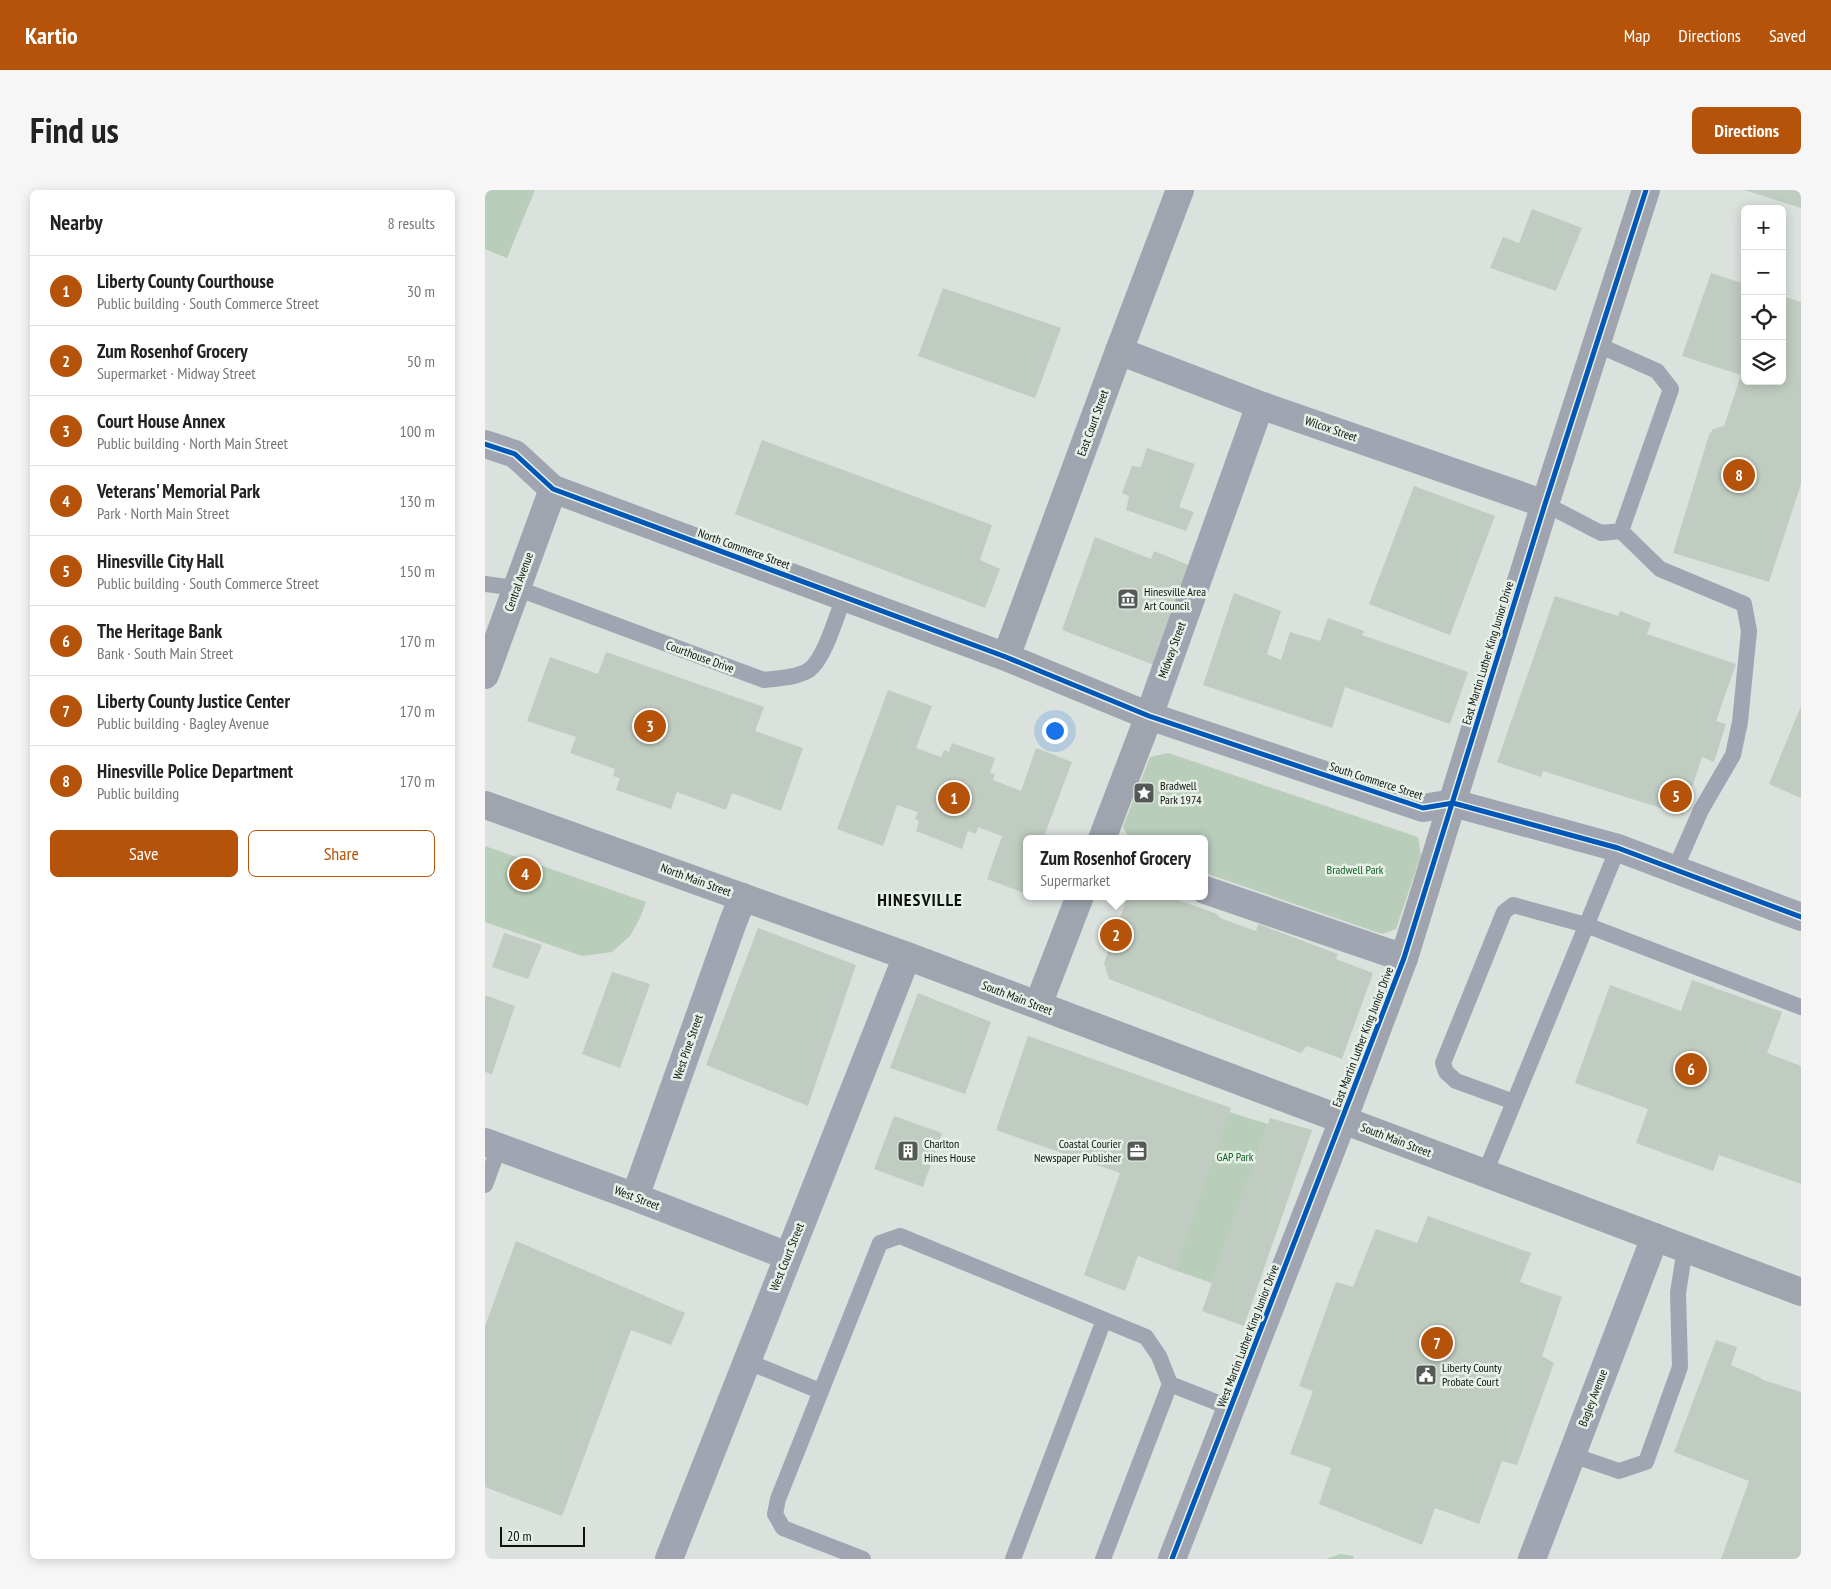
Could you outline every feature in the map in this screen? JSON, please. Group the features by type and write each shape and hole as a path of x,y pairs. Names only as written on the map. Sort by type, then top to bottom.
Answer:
{"street":[{"name":"East Court Street","path":"1007,657 1180,190"},
{"name":"East Martin Luther King Junior Drive","path":"1343,1120 1404,958 1545,504 1646,190"},
{"name":"Wilcox Street","path":"1119,351 1260,404 1545,504"},
{"name":"Midway Street","path":"1104,835 1149,716 1260,404"},
{"name":"North Commerce Street","path":"485,444 515,454 553,489 1007,657"},
{"name":"Central Avenue","path":"485,674 553,489"},
{"name":"South Commerce Street","path":"1007,657 1149,716 1423,808 1453,803 1618,848 1801,917"},
{"name":"North Main Street","path":"485,805 907,956"},
{"path":"1208,891 1404,958"},
{"name":"West Pine Street","path":"635,1197 743,897"},
{"path":"1038,1006 1078,900"},
{"name":"South Main Street","path":"907,956 1801,1292"},
{"name":"West Court Street","path":"669,1559 907,956"},
{"name":"West Martin Luther King Junior Drive","path":"1173,1559 1343,1120"},
{"name":"West Street","path":"492,1145 635,1197 788,1256"},
{"name":"Bagley Avenue","path":"1532,1559 1655,1237"}],"lane":[{"path":"1596,344 1657,371 1671,390 1621,531"},
{"path":"1545,504 1601,533 1621,531"},
{"path":"1621,531 1659,569 1745,604 1749,632 1739,722 1733,756 1701,810 1675,869"},
{"name":"Courthouse Drive","path":"485,584 517,588 764,680 795,676 810,669 825,648 844,597"},
{"path":"1485,1173 1618,848"},
{"path":"1514,1102 1456,1080 1446,1072 1443,1063 1504,912 1513,905 1586,925 1801,1007"},
{"path":"485,1185 492,1145"},
{"path":"863,1559 783,1528 775,1514 778,1499 880,1243 900,1236 1146,1337 1159,1356 1170,1384 1103,1559"},
{"path":"1571,1455 1619,1472 1646,1462 1680,1367 1678,1293 1685,1248"},
{"path":"1013,1559 1104,1320"},
{"path":"746,1361 820,1391"},
{"path":"1170,1384 1231,1408"}],"green space":[{"path":"485,190 535,190 507,258 485,249"},
{"name":"Bradwell Park","path":"1168,753 1418,837 1421,855 1396,929 1382,934 1208,874 1208,835 1128,835 1123,827 1150,757"},
{"path":"485,846 646,902 640,918 630,936 612,952 582,956 485,922"},
{"name":"GAP Park","path":"1229,1112 1268,1124 1212,1283 1174,1270"},
{"path":"1340,1554 1354,1556 1353,1559 1326,1559"}],"building":[{"path":"1744,190 1801,190 1801,208"},
{"path":"1532,209 1582,228 1556,291 1490,268 1503,237 1519,243"},
{"path":"1711,273 1741,283 1741,375 1682,356"},
{"path":"943,288 1061,328 1035,398 918,356"},
{"path":"1786,297 1801,302 1801,484 1769,582 1673,553 1709,435 1713,429 1724,426 1741,375 1741,385 1786,385"},
{"path":"762,440 992,525 980,560 1000,569 985,608 735,514"},
{"path":"1147,448 1195,464 1179,507 1194,512 1186,531 1126,510 1129,496 1122,493 1132,466 1141,467"},
{"path":"1414,486 1495,516 1450,635 1369,604"},
{"name":"Hinesville Area Art Council","path":"1095,537 1151,559 1154,551 1196,568 1157,666 1062,630"},
{"path":"1234,593 1281,611 1267,654 1281,660 1290,632 1320,641 1328,618 1364,631 1362,635 1468,672 1450,724 1345,687 1332,728 1203,685"},
{"path":"1555,596 1618,616 1620,611 1651,623 1647,634 1736,664 1716,721 1726,724 1714,762 1702,757 1683,815 1543,771 1541,777 1497,762"},
{"path":"606,652 764,707 755,731 803,748 781,811 732,793 726,810 677,792 671,809 616,790 620,778 613,776 615,769 570,753 576,737 527,721 550,657 598,674"},
{"path":"888,690 932,706 916,748 941,757 944,750 949,752 952,743 995,758 990,773 995,774 993,780 1021,791 1036,748 1072,762 1045,835 1023,835 1023,893 987,879 1002,836 978,827 976,834 968,831 962,849 916,831 919,821 915,819 918,812 897,805 883,846 837,829"},
{"path":"1801,706 1801,798 1769,784"},
{"path":"1127,900 1178,900 1256,931 1258,924 1338,954 1336,959 1373,973 1342,1059 1307,1046 1301,1053 1109,979 1104,963"},
{"path":"758,928 856,965 808,1106 706,1065"},
{"path":"504,933 542,945 528,979 492,967"},
{"path":"612,972 650,984 620,1068 582,1054"},
{"path":"1692,980 1782,1012 1767,1053 1801,1066 1801,1184 1719,1155 1713,1171 1636,1143 1648,1109 1575,1083 1610,985 1681,1011"},
{"path":"918,993 991,1022 965,1094 890,1068"},
{"path":"485,995 515,1006 492,1074 485,1072"},
{"name":"Coastal Courier Newspaper Publisher","path":"1028,1036 1231,1108 1174,1270 1138,1256 1125,1291 1084,1275 1120,1173 996,1130"},
{"name":"Charlton Hines House","path":"894,1116 942,1133 923,1187 874,1169"},
{"path":"1270,1118 1312,1130 1244,1326 1202,1311"},
{"name":"Liberty County Probate Court","path":"1428,1216 1531,1253 1520,1282 1562,1297 1542,1356 1554,1363 1517,1465 1502,1461 1479,1524 1435,1508 1422,1545 1319,1504 1331,1468 1290,1454 1313,1391 1299,1386 1336,1282 1353,1287 1376,1229 1417,1243"},
{"path":"516,1241 685,1313 671,1345 631,1330 562,1516 485,1487 485,1326"},
{"path":"1716,1340 1737,1347 1731,1365 1763,1380 1801,1392 1801,1559 1721,1559 1749,1481 1674,1452"}],"cycle path":[{"path":"1172,1559 1404,958 1545,504 1646,190"},
{"path":"485,444 515,454 553,489 1006,657 1149,716 1423,808 1453,803 1618,848 1801,917"}],"place":[{"name":"Hinesville Police Department","path":"1739,475"},
{"name":"Hinesville Area Art Council","path":"1128,599"},
{"name":"Court House Annex","path":"650,726"},
{"name":"Bradwell Park 1974","path":"1144,793"},
{"name":"Hinesville City Hall","path":"1676,796"},
{"name":"Liberty County Courthouse","path":"954,798"},
{"name":"Veterans' Memorial Park","path":"525,874"},
{"name":"Zum Rosenhof Grocery","path":"1116,935"},
{"name":"The Heritage Bank","path":"1691,1069"},
{"name":"Charlton Hines House","path":"908,1151"},
{"name":"Coastal Courier Newspaper Publisher","path":"1137,1151"},
{"name":"Liberty County Justice Center","path":"1437,1343"},
{"name":"Liberty County Probate Court","path":"1426,1375"}],"district":[{"name":"HINESVILLE","path":"920,900"}]}
